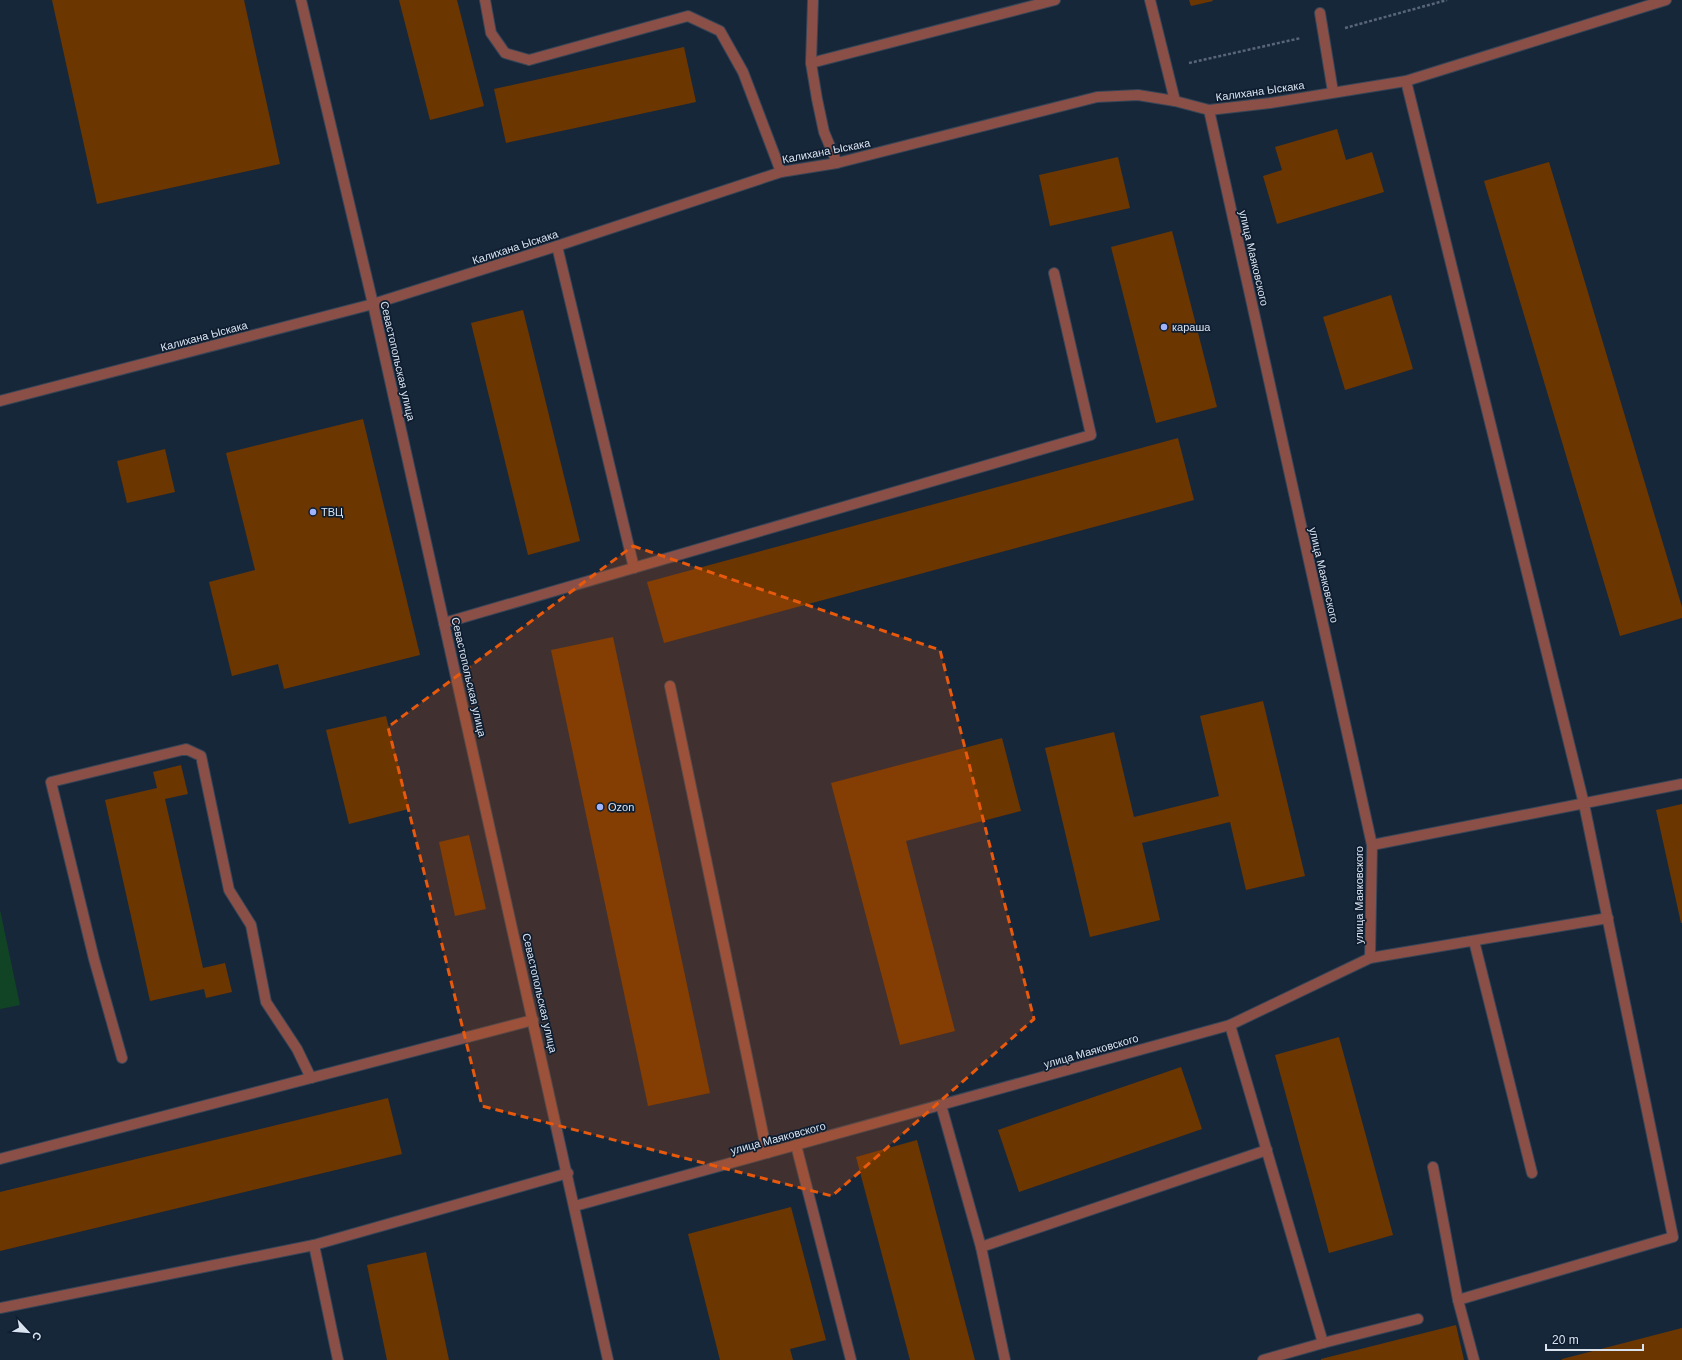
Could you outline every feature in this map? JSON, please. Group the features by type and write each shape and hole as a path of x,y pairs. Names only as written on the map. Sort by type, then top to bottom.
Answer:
{"street":[{"name":"Севастопольская улица","path":"301,0 373,304 568,1173 608,1360"},
{"path":"485,0 491,33 505,53 529,60 688,16 720,31 743,72 781,172"},
{"path":"813,0 811,63 816,98 824,132 837,163"},
{"path":"811,63 1055,0"},
{"path":"1150,0 1175,101"},
{"name":"Калихана Ыскака","path":"0,401 373,304 557,246 781,172 837,163 1097,97 1138,95 1175,101 1209,110 1270,103 1406,81 1666,0"},
{"path":"1320,13 1333,92"},
{"path":"1406,81 1584,804 1673,1236 1458,1300"},
{"name":"улица Маяковского","path":"575,1206 1230,1025 1370,958 1372,845 1209,110"},
{"path":"557,246 634,568"},
{"path":"444,623 1091,435 1054,273"},
{"path":"670,686 767,1153"},
{"path":"122,1058 94,959 51,782 186,749 201,756 230,890 251,925 266,1002 297,1049 311,1078"},
{"path":"1372,845 1682,784"},
{"path":"1370,958 1608,918"},
{"path":"1474,941 1532,1173"},
{"path":"0,1159 533,1020"},
{"path":"1230,1025 1323,1343"},
{"path":"941,1105 980,1247 1005,1360"},
{"path":"796,1145 851,1360"},
{"path":"980,1247 1267,1150"},
{"path":"1433,1167 1458,1300 1474,1360"},
{"path":"0,1308 314,1245 568,1173"},
{"path":"314,1245 338,1360"},
{"path":"1263,1360 1418,1319"}],"highlighted area":[{"path":"633,546 940,650 1034,1019 832,1196 482,1106 388,727"}],"green space":[{"path":"0,910 20,1005 0,1009"}],"building":[{"path":"52,0 244,0 280,164 97,204"},
{"path":"399,0 457,0 484,106 430,120"},
{"path":"1189,0 1212,0 1213,1 1191,6"},
{"path":"684,47 696,102 506,143 494,89"},
{"path":"1337,129 1346,160 1372,152 1384,192 1277,224 1263,176 1282,170 1275,147"},
{"path":"1118,157 1130,208 1050,226 1039,175"},
{"path":"1549,162 1682,607 1682,618 1620,636 1484,181"},
{"name":"караша","path":"1172,231 1217,407 1156,423 1111,247"},
{"path":"1391,295 1413,369 1345,390 1323,317"},
{"path":"523,310 580,541 528,555 471,323"},
{"name":"ТВЦ","path":"363,419 420,655 284,689 278,664 232,676 209,582 255,570 226,453"},
{"path":"1178,438 1194,500 664,643 647,582"},
{"path":"165,449 175,492 127,503 117,461"},
{"path":"613,637 710,1093 648,1106 551,650"},
{"path":"1263,701 1305,876 1246,890 1230,822 1142,843 1160,920 1090,937 1045,748 1114,732 1134,817 1219,796 1200,716"},
{"path":"386,716 409,809 349,824 326,730"},
{"path":"1002,738 1021,811 906,841 955,1031 900,1045 831,783"},
{"path":"181,765 188,794 165,799 203,968 225,963 232,992 206,998 204,989 150,1001 105,800 157,788 153,772"},
{"path":"1682,804 1682,923 1681,923 1656,810"},
{"path":"469,835 486,909 455,916 439,842"},
{"path":"1339,1037 1393,1235 1329,1253 1275,1055"},
{"path":"1181,1067 1202,1129 1019,1192 998,1130"},
{"path":"388,1098 402,1154 0,1251 0,1192"},
{"path":"917,1140 975,1360 910,1360 856,1157"},
{"path":"791,1207 826,1340 790,1349 793,1360 720,1360 688,1234"},
{"path":"426,1252 449,1360 387,1360 367,1265"},
{"path":"1456,1325 1464,1360 1321,1360 1321,1359"},
{"path":"1682,1328 1682,1360 1562,1360 1562,1359"}],"place":[{"name":"караша","path":"1164,327"},
{"name":"ТВЦ","path":"313,512"},
{"name":"Ozon","path":"600,807"}]}
